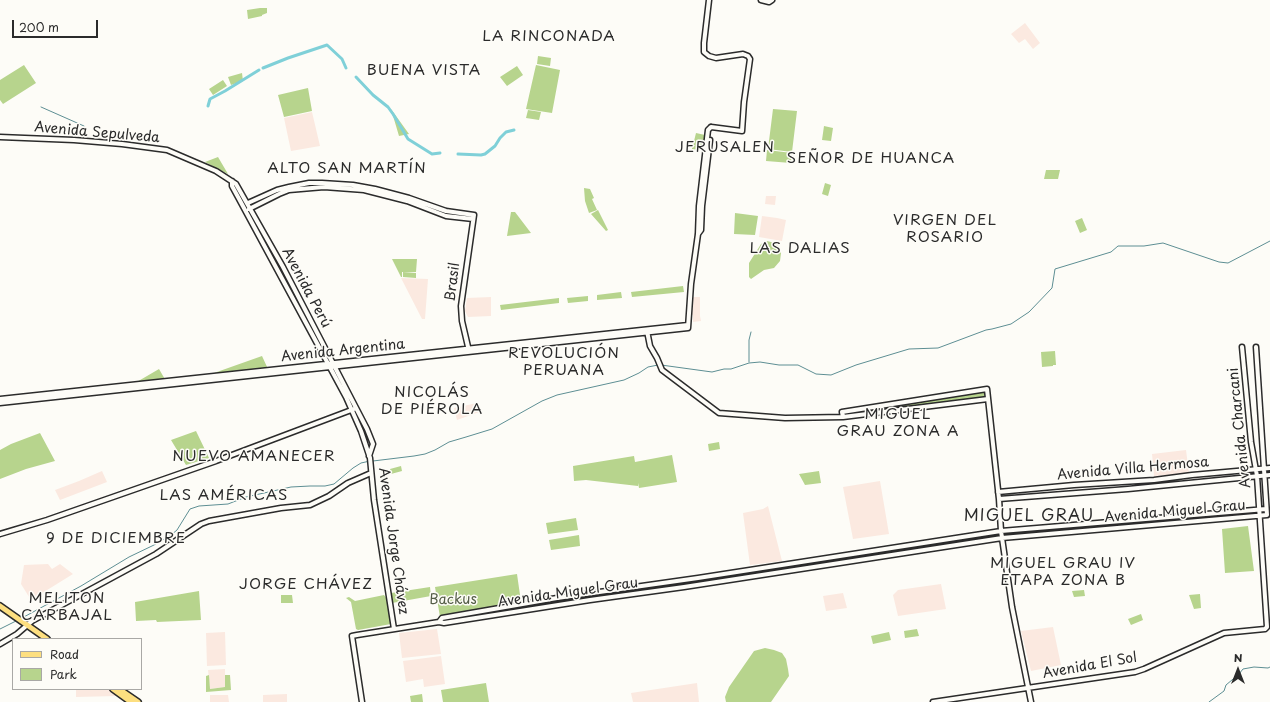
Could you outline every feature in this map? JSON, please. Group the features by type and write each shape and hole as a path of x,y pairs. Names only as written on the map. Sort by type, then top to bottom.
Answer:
{"main road":[{"path":"0,606 41,638"},
{"path":"0,610 45,638"},
{"path":"114,690 131,702"},
{"path":"120,690 138,702"}],"street":[{"path":"682,327 689,315 691,284 698,234 701,230 702,206 711,127 742,131 744,102 750,59 748,56 742,54 716,58 709,56 704,52 709,0"},
{"path":"761,0 769,2 772,0"},
{"name":"Avenida Sepulveda","path":"0,137 74,140 167,150 216,172 232,181"},
{"name":"Avenida Perú","path":"232,181 236,184 245,211 367,429 373,444 370,457"},
{"path":"248,203 277,190 304,184 322,183 353,185 375,189 409,198 446,211 473,217"},
{"path":"245,211 289,190 324,187 364,190 407,201 446,216 473,217"},
{"name":"Avenida Perú","path":"240,196 248,203 297,295 352,410 370,457"},
{"name":"Brasil","path":"469,350 462,321 461,306 473,217"},
{"name":"Avenida Argentina","path":"0,400 157,385 682,327 688,326 689,315"},
{"path":"647,331 650,346 662,369 719,413 785,418 842,415 988,399"},
{"name":"Avenida Charcani","path":"1242,347 1251,442 1257,476 1267,627"},
{"name":"Avenida Charcani","path":"1256,347 1267,515"},
{"name":"Avenida Argentina","path":"0,403 151,385"},
{"path":"842,415 987,389 1001,531 1012,608 1031,702"},
{"path":"0,534 88,506 356,408"},
{"name":"Avenida Jorge Chávez","path":"370,457 370,466 394,629"},
{"name":"Avenida Villa Hermosa","path":"998,492 1154,480 1270,468"},
{"path":"0,644 17,634 22,623 32,621 156,554 209,520 281,508 310,505 329,496 348,483 371,473"},
{"name":"Avenida Villa Hermosa","path":"999,499 1270,475"},
{"name":"Avenida Miguel Grau","path":"439,622 442,618 557,598 698,578 1001,531 1266,509"},
{"name":"Avenida Miguel Grau","path":"439,622 684,587 1002,538 1267,515"},
{"path":"362,702 352,636 439,622"},
{"name":"Avenida El Sol","path":"933,702 1135,672 1224,633 1265,629 1267,627"}],"shaded area":[{"path":"1025,23 1040,43 1033,49 1025,39 1019,43 1011,34"},
{"path":"312,112 320,146 291,151 284,118"},
{"path":"766,196 776,196 775,205 765,204"},
{"path":"762,216 786,220 782,241 759,237"},
{"path":"401,278 428,279 425,319 422,319"},
{"path":"491,297 491,316 468,317 465,311 467,298"},
{"path":"693,297 700,297 701,321 693,322 693,315 690,315"},
{"path":"477,403 482,411 457,420 454,408"},
{"path":"1186,450 1189,473 1154,476 1152,454"},
{"path":"102,471 107,482 60,500 55,490"},
{"path":"880,481 889,534 853,539 843,487"},
{"path":"768,506 782,561 750,565 743,513 763,509"},
{"path":"48,564 52,569 60,564 73,574 31,600 21,584 24,565"},
{"path":"941,584 946,609 898,616 893,595 898,590"},
{"path":"843,593 847,608 826,611 823,596"},
{"path":"1053,627 1061,665 1031,671 1021,631"},
{"path":"437,629 441,654 402,658 399,633"},
{"path":"225,632 226,665 207,666 206,633"},
{"path":"441,656 445,684 424,687 423,679 406,682 403,661"},
{"path":"225,669 225,687 210,689 208,670"},
{"path":"697,683 699,702 633,702 631,693"},
{"path":"76,690 110,690 117,696 76,697"},
{"path":"287,694 287,702 263,702 263,695"},
{"path":"210,695 228,695 229,702 210,702"}],"green space":[{"path":"267,8 267,13 262,16 248,19 247,10"},
{"path":"538,56 551,58 550,66 537,64"},
{"path":"24,65 36,83 3,104 0,100 0,80"},
{"path":"536,65 560,70 552,113 526,109"},
{"path":"517,66 523,75 507,86 500,77"},
{"path":"242,73 243,81 231,85 228,77"},
{"path":"223,80 227,86 213,95 209,89"},
{"path":"308,88 312,111 284,117 278,95"},
{"path":"391,109 409,134 399,136"},
{"path":"773,109 797,111 792,152 768,149"},
{"path":"528,110 541,112 539,120 526,118"},
{"path":"824,126 833,128 831,141 822,140"},
{"path":"696,133 705,135 702,148 700,147 699,150 692,149 692,146 696,146 693,145"},
{"path":"767,150 792,153 791,163 766,161"},
{"path":"218,157 228,174 205,162"},
{"path":"1046,170 1060,170 1058,179 1044,179"},
{"path":"825,183 831,185 828,196 822,194"},
{"path":"584,188 590,189 594,198 592,199 597,210 589,213 585,201"},
{"path":"598,210 608,230 606,231 591,214"},
{"path":"511,212 515,212 531,233 507,236"},
{"path":"735,213 758,216 755,235 734,234"},
{"path":"1082,218 1087,230 1080,233 1075,221"},
{"path":"767,241 775,243 779,247 781,253 780,261 774,268 764,270 751,279 749,277 749,263 761,244"},
{"path":"392,259 417,259 416,272 402,272 401,277"},
{"path":"403,272 416,273 416,278 403,277"},
{"path":"683,286 684,292 632,297 631,292"},
{"path":"621,292 622,298 597,300 597,295"},
{"path":"588,296 588,301 568,303 567,298"},
{"path":"559,298 559,303 501,310 500,305"},
{"path":"1055,351 1056,365 1042,367 1041,352"},
{"path":"262,356 268,369 214,375 214,373"},
{"path":"159,369 166,381 135,383"},
{"path":"984,391 985,398 846,413"},
{"path":"196,431 209,458 186,465 171,440"},
{"path":"40,433 55,461 26,469 0,479 0,450 11,444"},
{"path":"719,442 720,449 709,451 708,444"},
{"path":"672,455 677,482 639,488 638,483 638,486 586,480 574,481 573,466 634,456 635,462"},
{"path":"401,466 402,471 391,474 390,469"},
{"path":"819,471 821,483 805,485 799,474"},
{"path":"1254,511 1256,514 1254,515 1201,520 1199,517 1201,516"},
{"path":"1192,517 1194,519 1192,520 1136,525 1134,523 1135,522"},
{"path":"576,518 578,530 548,534 546,523"},
{"path":"1128,523 1127,526 1086,529 1084,527 1085,526"},
{"path":"1248,526 1254,571 1225,573 1222,529"},
{"path":"1078,527 1077,530 1008,535 1010,532"},
{"path":"994,534 995,537 942,546 942,542"},
{"path":"579,535 580,546 551,550 549,540"},
{"path":"931,543 931,547 856,558 855,555"},
{"path":"843,556 843,559 791,568 790,565"},
{"path":"780,566 780,569 701,582 701,579"},
{"name":"Backus","path":"517,574 521,602 440,617 435,587"},
{"path":"695,580 695,583 654,589 654,586"},
{"path":"647,586 647,590 593,598 593,594"},
{"path":"430,587 431,596 392,603 391,593"},
{"path":"1084,590 1085,596 1074,597 1072,591"},
{"path":"199,591 201,620 157,622 156,620 136,621 135,602"},
{"path":"1200,594 1201,608 1194,609 1189,595"},
{"path":"281,595 292,595 293,603 281,603"},
{"path":"384,595 387,599 391,624 358,630 356,629 351,602 346,598 349,597 355,601"},
{"path":"582,596 583,599 530,608 530,605"},
{"path":"1141,614 1143,620 1131,625 1128,619"},
{"path":"917,629 919,636 905,638 904,631"},
{"path":"889,632 891,640 873,644 871,636"},
{"path":"765,648 782,653 786,659 789,676 771,702 726,702 725,697 729,687 754,651"},
{"path":"209,675 210,689 225,687 225,675 230,675 231,690 206,692 206,676"},
{"path":"486,683 489,702 443,702 441,690"},
{"path":"422,694 423,702 411,702 410,696"}],"waterway":[{"path":"263,68 327,45 342,59 346,68"},
{"path":"208,106 210,99 259,70"},
{"path":"356,77 373,95 388,107 408,139 432,154 440,153"},
{"path":"41,107 84,126"},
{"path":"458,154 485,154 495,146 506,132 514,130"},
{"path":"661,365 712,372 731,369 749,363 760,362 779,365 798,365 816,374 831,375 856,365 909,349 938,348 986,330 1011,324 1029,312 1052,288 1055,269 1111,252 1118,246 1144,246 1163,243 1219,262 1228,263 1270,241"},
{"path":"749,362 749,340 751,332"},
{"path":"373,461 425,454 449,442 492,429 542,401 557,395 624,380 648,367 658,365"},
{"path":"22,618 81,586 129,557 171,535 177,530 190,509 199,506 228,504 246,497 291,487 325,486 334,484 353,468 361,463 370,461"},
{"path":"0,629 18,620"},
{"path":"1209,702 1224,691 1226,685 1243,669 1270,667"}],"district":[{"name":"LA RINCONADA","path":"549,37"},
{"name":"BUENA VISTA","path":"424,71"},
{"name":"JERUSALEN","path":"725,148"},
{"name":"SEÑOR DE HUANCA","path":"871,159"},
{"name":"ALTO SAN MARTÍN","path":"347,169"},
{"name":"VIRGEN DEL ROSARIO","path":"945,230"},
{"name":"LAS DALIAS","path":"800,249"},
{"name":"REVOLUCIÓN PERUANA","path":"564,362"},
{"name":"NICOLÁS DE PIÉROLA","path":"432,402"},
{"name":"MIGUEL GRAU ZONA A","path":"898,424"},
{"name":"NUEVO AMANECER","path":"254,457"},
{"name":"LAS AMÉRICAS","path":"224,496"},
{"name":"MIGUEL GRAU","path":"1029,517"},
{"name":"9 DE DICIEMBRE","path":"116,539"},
{"name":"MIGUEL GRAU IV ETAPA ZONA B","path":"1063,572"},
{"name":"JORGE CHÁVEZ","path":"306,585"},
{"name":"MELITON CARBAJAL","path":"67,608"}]}
